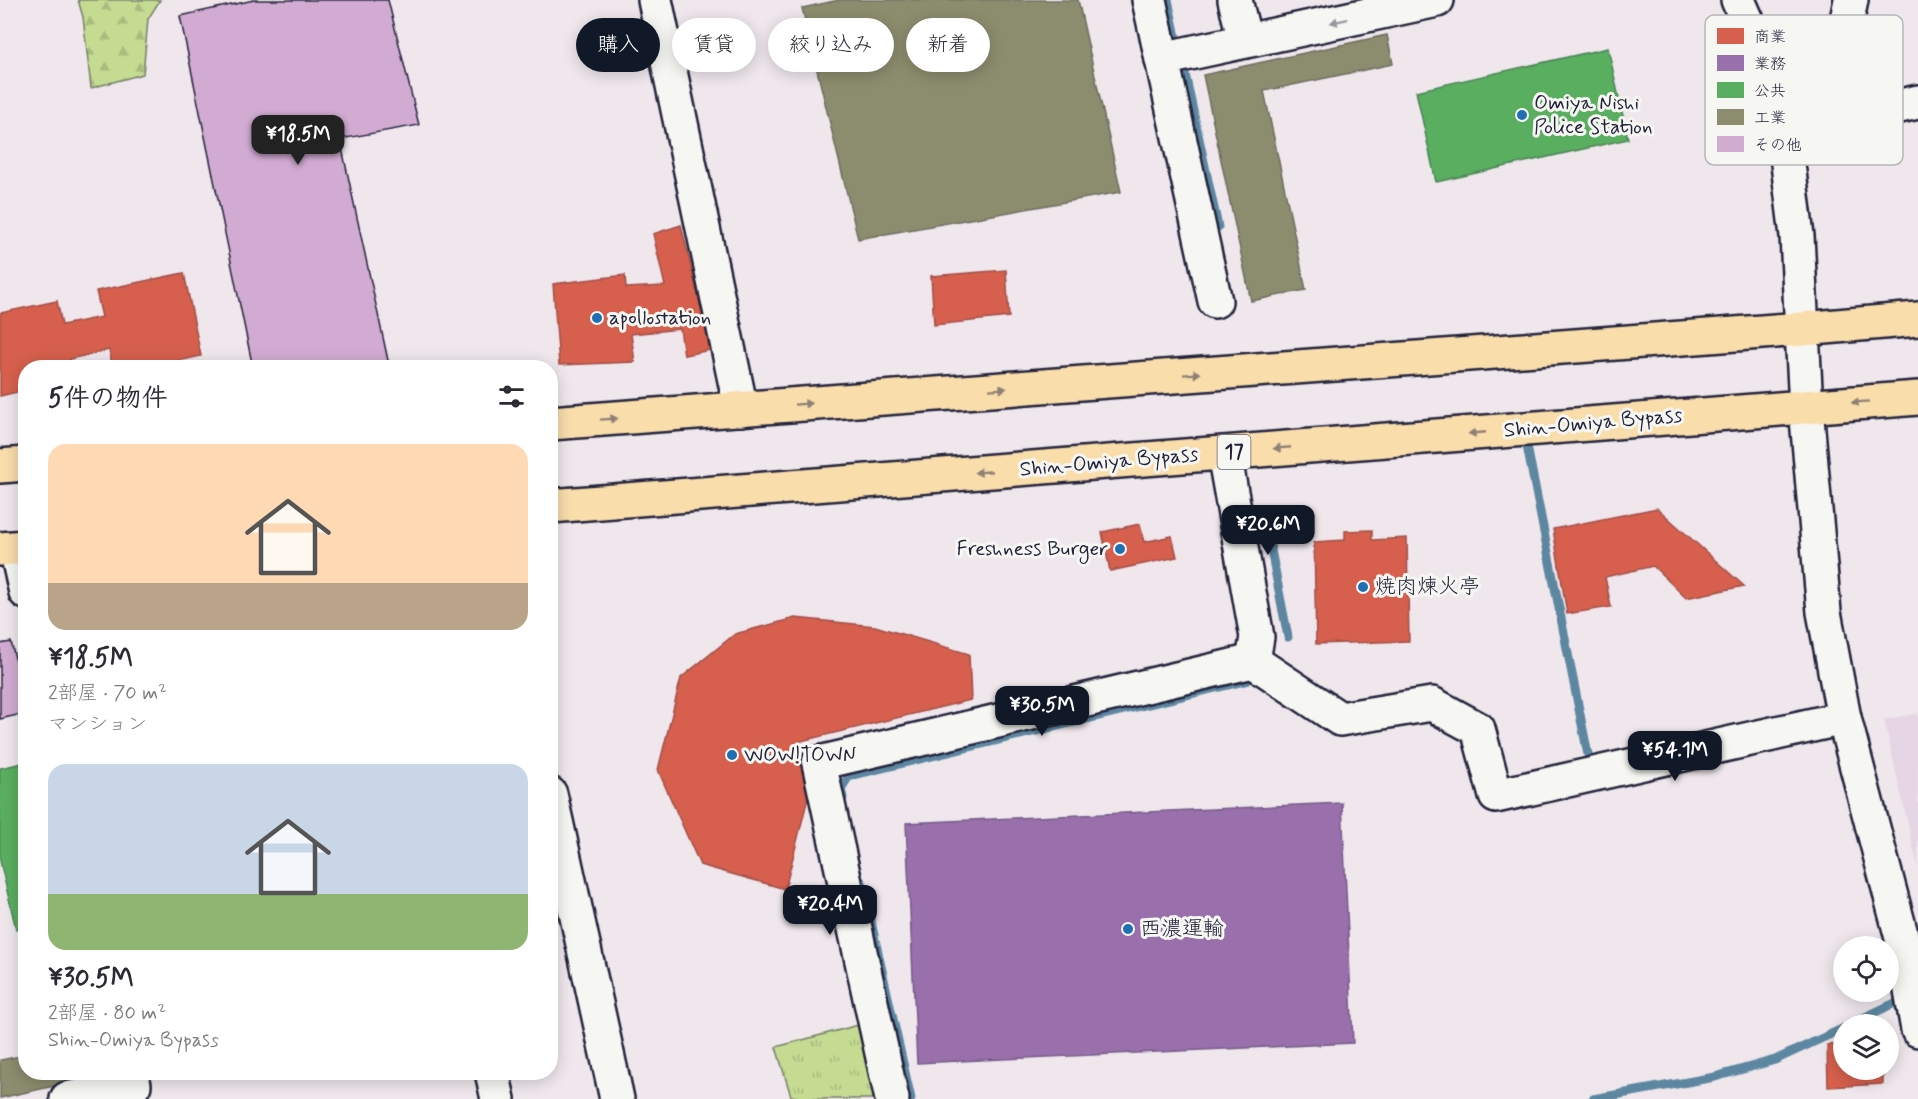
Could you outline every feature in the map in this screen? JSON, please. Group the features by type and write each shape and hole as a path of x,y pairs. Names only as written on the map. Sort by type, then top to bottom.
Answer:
{"highway":[{"path":"558,422 1802,330 1918,319"},
{"name":"Shin-Omiya Bypass","path":"558,505 1918,398"},
{"path":"0,466 18,465"}],"street":[{"path":"655,0 741,409"},
{"path":"1149,0 1215,301"},
{"path":"1235,0 1245,41"},
{"path":"1162,59 1437,0"},
{"path":"1737,0 1744,15"},
{"path":"1848,15 1851,0"},
{"path":"1903,105 1918,102"},
{"path":"1789,165 1797,236 1806,406 1824,612 1844,718 1902,938 1918,1030"},
{"path":"1224,453 1257,637 1253,661"},
{"path":"14,548 18,563"},
{"path":"891,1099 819,763 1253,661 1340,718 1432,704 1478,729 1496,796 1844,718"},
{"path":"558,830 617,1099"},
{"path":"494,1080 498,1099"},
{"path":"67,1099 134,1086"}],"shaded area":[{"path":"1918,713 1918,868 1884,720"}],"green space":[{"path":"78,0 160,0 148,19 143,74 91,88 83,17"},
{"path":"866,1023 884,1099 806,1099 791,1096 776,1047"}],"building: 商業":[{"path":"681,225 711,350 684,355 680,329 631,334 635,362 559,365 553,284 625,275 626,288 665,286 653,234"},
{"path":"1006,270 1009,317 934,325 931,276"},
{"path":"184,273 201,356 183,360 111,360 109,350 70,360 18,360 18,392 0,396 0,313 57,301 62,325 102,317 96,291"},
{"path":"1657,508 1744,586 1686,598 1653,566 1605,577 1611,607 1567,614 1553,529"},
{"path":"1140,524 1144,542 1172,536 1177,557 1110,571 1102,532"},
{"path":"1372,530 1372,540 1407,538 1409,641 1316,644 1314,542 1345,540 1345,531"},
{"name":"WOW!TOWN","path":"795,618 875,626 969,654 971,700 801,741 809,794 785,889 700,865 658,770 681,678 735,634"},
{"path":"1827,1045 1833,1045 1833,1080 1883,1080 1883,1084 1828,1087"}],"building: 業務":[{"path":"1342,803 1353,1043 917,1063 906,823"}],"building: 公共":[{"name":"Omiya Nishi Police Station","path":"1608,48 1628,139 1436,182 1416,91"},
{"path":"18,764 18,928 16,929 0,861 0,768"}],"building: 工業":[{"path":"839,0 1078,0 1121,192 858,239 818,72 894,72 894,18 804,18 802,8"},
{"path":"1387,35 1393,64 1264,91 1306,290 1251,301 1203,75"},
{"path":"18,1057 18,1080 81,1080 0,1098 0,1060"}],"building: その他":[{"path":"254,0 388,0 419,125 340,139 388,360 251,360 180,16"},
{"path":"11,642 18,670 18,715 0,719 0,644"}],"waterway":[{"path":"1168,0 1176,37"},
{"path":"1185,74 1218,227"},
{"path":"1525,436 1590,765"},
{"path":"1265,519 1288,637"},
{"path":"843,798 841,789 849,776 1248,680"},
{"path":"862,882 911,1099"},
{"path":"1871,1014 1895,1003"},
{"path":"1593,1099 1715,1077 1775,1060 1833,1033"}],"place":[{"name":"Omiya Nishi Police Station","path":"1522,115"},
{"name":"apollostation","path":"597,318"},
{"name":"Freshness Burger","path":"1120,549"},
{"name":"焼肉煉火亭","path":"1363,587"},
{"name":"WOW!TOWN","path":"732,755"},
{"name":"西濃運輸","path":"1128,929"}]}
